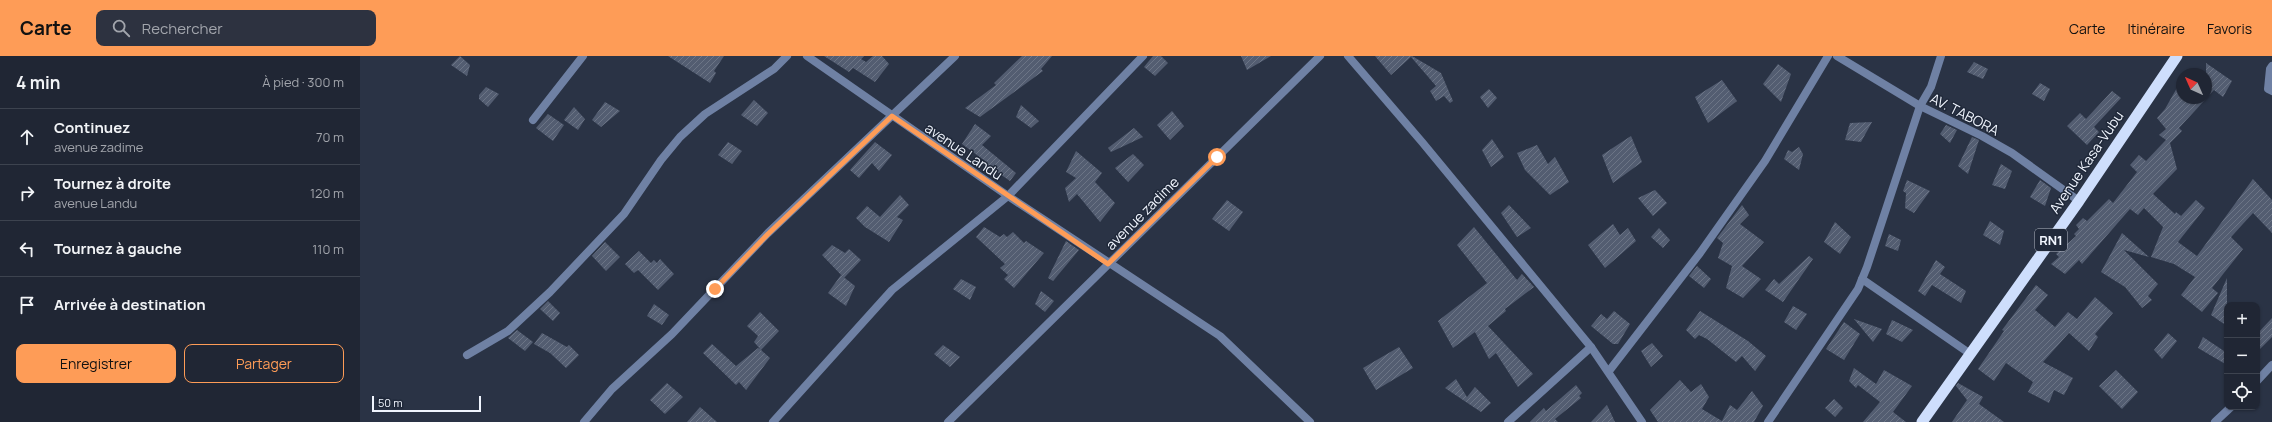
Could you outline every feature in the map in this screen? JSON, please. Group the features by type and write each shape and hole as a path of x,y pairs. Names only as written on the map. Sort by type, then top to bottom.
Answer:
{"highway":[{"name":"Avenue Kasa-Vubu","path":"1922,422 1969,353 2079,201 2177,56"}],"street":[{"path":"533,120 583,56"},
{"path":"467,355 508,331 550,292 624,214 661,160 680,137 705,114 735,92 774,69 787,56"},
{"name":"avenue Landu","path":"807,56 1108,264 1220,336 1310,422"},
{"path":"584,422 612,390 672,334 768,234 956,56"},
{"path":"773,422 892,290 1008,196 1143,56"},
{"path":"1348,56 1422,142 1591,346 1642,422"},
{"path":"1609,372 1700,252 1765,161 1828,56"},
{"name":"AV. TABORA","path":"1837,56 1920,106 1982,136 2012,153 2079,201"},
{"path":"1768,422 1850,302 1862,279 1920,106 1931,87 1941,56"},
{"name":"avenue zadime","path":"948,422 1314,57"},
{"path":"2272,66 2270,69 2268,89 2272,91"},
{"path":"1862,279 1969,353"},
{"path":"1508,422 1591,346"},
{"path":"2260,378 2272,365"},
{"path":"2215,422 2228,410"}],"building":[{"path":"460,56 470,65 467,76 451,65"},
{"path":"668,56 724,56 714,71 716,73 710,83"},
{"path":"824,56 864,56 861,59 866,62 873,56 882,56 889,64 875,82 853,68 849,72"},
{"path":"1022,56 1052,56 1041,69 1043,71 980,117 965,108 996,85 994,83"},
{"path":"1153,56 1161,56 1168,63 1155,76 1144,67"},
{"path":"1241,56 1271,56 1247,70"},
{"path":"1375,56 1412,56 1391,75"},
{"path":"1412,56 1441,73 1453,101 1450,103 1444,96 1436,101 1430,91 1436,86 1411,57"},
{"path":"1974,62 1988,69 1983,79 1967,72"},
{"path":"2206,63 2232,81 2223,97 2214,90 2212,92 2212,68 2206,68"},
{"path":"1778,64 1791,74 1781,102 1763,84"},
{"path":"1722,80 1737,101 1708,123 1695,97"},
{"path":"2040,83 2050,89 2044,101 2032,94"},
{"path":"486,87 499,94 488,107 479,99 479,95"},
{"path":"1489,89 1497,98 1488,108 1480,97"},
{"path":"2176,90 2176,104 2201,104 2179,128 2182,131 2170,143 2177,169 2153,194 2175,214 2176,212 2181,216 2196,200 2205,208 2178,242 2197,256 2253,179 2272,200 2272,233 2253,213 2231,237 2243,249 2212,288 2218,293 2202,312 2181,295 2195,277 2174,264 2151,257 2163,227 2144,208 2138,215 2130,209 2082,264 2079,260 2065,274 2051,264 2059,257 2056,254 2076,236 2074,234 2079,229 2076,225 2083,218 2087,221 2109,199 2113,203 2137,172 2130,165 2139,155 2146,161 2166,140 2159,135 2166,129 2157,118 2165,109"},
{"path":"2112,91 2121,98 2094,127 2099,132 2087,145 2067,126 2080,113 2086,119"},
{"path":"754,100 768,113 757,126 741,115"},
{"path":"605,102 620,111 601,127 592,120"},
{"path":"1021,105 1039,121 1031,128 1016,117"},
{"path":"574,107 585,119 578,130 564,120"},
{"path":"1172,111 1184,126 1170,140 1157,125"},
{"path":"548,114 564,125 553,141 536,128"},
{"path":"1872,122 1861,142 1845,140 1850,123"},
{"path":"975,124 991,136 982,145 1016,173 1010,181 984,163 985,161 962,144"},
{"path":"1946,125 1957,130 1950,143 1940,134"},
{"path":"1134,128 1143,137 1111,152 1108,148"},
{"path":"1631,136 1642,162 1613,183 1602,155"},
{"path":"1972,137 1979,140 1968,174 1958,166"},
{"path":"1492,139 1504,157 1491,167 1482,150"},
{"path":"728,142 742,151 732,164 718,155"},
{"path":"875,142 892,155 879,171 872,163 859,178 850,170"},
{"path":"1537,145 1548,164 1555,157 1569,182 1550,195 1525,170 1517,153"},
{"path":"1799,147 1803,154 1799,170 1784,159 1788,150 1792,152"},
{"path":"1076,151 1102,173 1095,182 1115,203 1100,222 1077,194 1069,202 1065,188 1076,178 1066,172"},
{"path":"1133,154 1144,165 1128,182 1115,168"},
{"path":"2001,164 2012,171 2005,189 1992,185"},
{"path":"1907,180 1930,191 1914,213 1905,208 1906,193 1903,191"},
{"path":"2040,180 2051,188 2045,206 2030,197"},
{"path":"1655,190 1667,203 1653,216 1638,198"},
{"path":"900,195 909,205 897,217 903,220 889,242 865,227 856,218 867,206 880,217"},
{"path":"1227,200 1243,212 1229,231 1212,219"},
{"path":"1509,205 1531,228 1517,237 1501,213"},
{"path":"1742,205 1749,215 1740,224 1764,242 1742,266 1761,279 1743,298 1726,288 1732,266 1718,258 1723,243 1717,238"},
{"path":"1990,221 2004,231 2000,245 1983,235"},
{"path":"1835,222 1851,237 1840,254 1824,242"},
{"path":"1613,224 1620,235 1628,228 1636,241 1605,268 1588,245"},
{"path":"984,227 1000,237 1004,234 1007,237 1013,232 1024,243 1026,241 1044,253 1014,288 1004,279 1008,275 1000,268 1005,264 976,237"},
{"path":"1474,227 1517,280 1522,274 1534,287 1505,309 1506,311 1488,326 1533,374 1518,387 1496,353 1489,359 1475,332 1453,348 1438,321 1487,283 1457,245"},
{"path":"1659,228 1670,240 1663,248 1651,237"},
{"path":"2122,233 2149,257 2124,250 2158,284 2148,296 2152,300 2142,308 2125,287 2101,272"},
{"path":"1889,234 1901,240 1898,251 1885,246"},
{"path":"1066,241 1079,250 1053,281 1048,278"},
{"path":"605,242 620,257 606,271 592,256"},
{"path":"832,245 845,253 849,249 861,260 844,278 822,255"},
{"path":"639,251 651,263 654,260 657,263 660,259 674,274 658,290 638,270 634,273 625,264"},
{"path":"1809,256 1813,259 1783,302 1765,290 1774,279 1779,284"},
{"path":"1936,260 1945,267 1940,274 1966,291 1961,303 1932,285 1925,296 1918,291"},
{"path":"1697,266 1711,279 1704,288 1689,276"},
{"path":"841,275 855,286 846,306 828,293"},
{"path":"2227,278 2227,302 2224,302 2224,324 2211,315"},
{"path":"961,279 976,287 970,300 953,289"},
{"path":"2036,285 2048,295 2035,310 2055,327 2068,312 2077,319 2095,297 2113,313 2095,334 2098,337 2089,351 2069,333 2043,362 2073,378 2064,395 2054,390 2049,403 2028,392 2033,382 2006,363 1994,381 1978,369 2004,331 2002,330"},
{"path":"1041,291 1054,301 1045,312 1035,304"},
{"path":"548,301 560,313 553,321 540,309"},
{"path":"654,304 669,315 662,325 647,316"},
{"path":"1793,306 1807,314 1796,330 1784,322"},
{"path":"1614,311 1630,324 1618,344 1613,344 1591,326 1601,314 1607,319"},
{"path":"1700,311 1748,341 1766,356 1755,371 1742,356 1736,362 1707,339 1699,335 1695,339 1686,330"},
{"path":"760,312 779,331 761,350 770,358 746,390 739,382 736,385 703,353 712,344 736,366 758,348 760,349 754,342 758,336 747,326"},
{"path":"2272,318 2272,337 2260,349 2260,338 2260,331"},
{"path":"1854,319 1882,329 1873,342"},
{"path":"1892,320 1913,330 1902,342 1886,334"},
{"path":"1844,322 1860,334 1844,360 1826,349"},
{"path":"517,330 533,342 525,351 508,338"},
{"path":"542,333 567,347 569,345 579,355 566,368 550,353 534,344"},
{"path":"2168,333 2177,341 2162,359 2154,350"},
{"path":"2203,337 2224,351 2224,363 2198,348"},
{"path":"1652,343 1663,356 1651,367 1641,351"},
{"path":"943,345 960,357 950,367 934,354"},
{"path":"1399,347 1413,368 1376,390 1363,368"},
{"path":"1854,368 1876,384 1884,370 1912,386 1893,412 1906,422 1863,422 1880,402 1858,385 1856,388 1849,381"},
{"path":"2116,370 2138,392 2122,409 2099,386"},
{"path":"1456,379 1467,397 1475,387 1491,403 1481,412 1445,388"},
{"path":"1680,380 1691,392 1701,384 1709,397 1702,409 1722,421 1730,405 1737,410 1752,391 1763,406 1754,422 1658,422 1650,410"},
{"path":"667,383 683,397 665,414 650,400"},
{"path":"1958,383 1983,397 1979,404 2004,422 1952,422 1967,400 1956,386"},
{"path":"1576,385 1582,393 1579,396 1581,398 1555,419 1558,422 1530,422 1544,408 1546,411"},
{"path":"1834,399 1843,408 1835,417 1825,408"},
{"path":"1607,405 1615,422 1591,422"},
{"path":"700,407 717,422 687,422"}],"route":[{"path":"715,289 768,234 892,116 1108,264 1217,157"}]}
